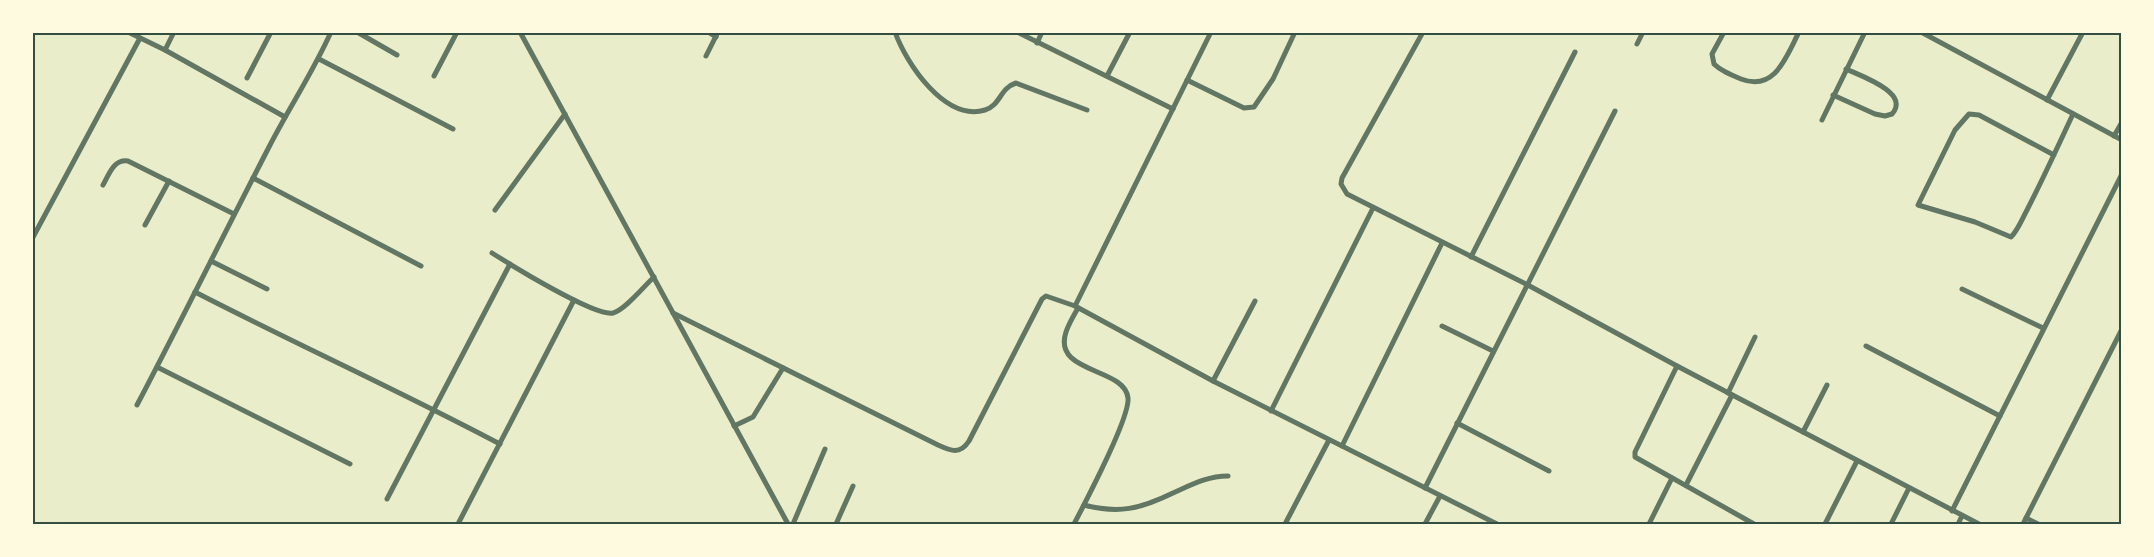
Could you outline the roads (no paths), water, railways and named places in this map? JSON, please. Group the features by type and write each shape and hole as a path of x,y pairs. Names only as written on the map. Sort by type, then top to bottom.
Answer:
{"street":[{"path":"128,32 165,50 285,117"},
{"path":"165,50 174,32"},
{"path":"247,78 272,32"},
{"path":"137,405 234,214 285,117 319,59 331,32"},
{"path":"357,32 397,55"},
{"path":"434,76 457,32"},
{"path":"520,32 788,524"},
{"path":"706,56 717,35 708,32"},
{"path":"895,32 920,78 940,97 964,110 978,111 991,107 1006,87 1016,83 1087,110"},
{"path":"1017,32 1173,109"},
{"path":"1037,43 1042,32"},
{"path":"1107,76 1130,32"},
{"path":"1074,524 1112,445 1126,410 1128,398 1125,388 1118,382 1080,364 1069,354 1065,337 1077,307 1211,32"},
{"path":"1187,80 1244,108 1254,107 1273,79 1295,32"},
{"path":"1423,32 1342,178 1340,184 1347,194 1526,284 1677,366 1979,524"},
{"path":"1637,44 1643,32"},
{"path":"1724,32 1712,54 1714,64 1736,77 1756,83 1767,79 1778,70 1799,32"},
{"path":"1822,120 1865,32"},
{"path":"1921,32 2122,140"},
{"path":"2047,100 2083,32"},
{"path":"32,239 140,38"},
{"path":"1471,257 1575,52"},
{"path":"319,59 453,129"},
{"path":"1833,95 1880,116 1892,114 1896,108 1896,100 1890,93 1846,69"},
{"path":"1425,488 1526,284 1615,111"},
{"path":"495,210 565,114"},
{"path":"2054,155 1979,115 1969,114 1955,130 1918,206 1975,222 2011,237 2054,155 2073,114"},
{"path":"2114,136 2122,122"},
{"path":"104,185 115,164 122,160 170,181 234,214"},
{"path":"1952,511 2042,328 2122,174"},
{"path":"253,178 421,266"},
{"path":"145,225 170,181"},
{"path":"1271,411 1373,208"},
{"path":"1342,446 1442,243"},
{"path":"492,253 574,300 598,310 612,313 621,308 654,277"},
{"path":"211,260 267,289"},
{"path":"387,499 510,264"},
{"path":"1962,289 2042,328"},
{"path":"195,292 305,349 435,410 500,444"},
{"path":"673,313 955,452 961,450 969,441 1044,297 1052,296 1077,307 1271,411 1497,524"},
{"path":"458,524 574,300"},
{"path":"1213,381 1256,301"},
{"path":"1442,326 1493,351"},
{"path":"2023,524 2122,329"},
{"path":"1686,486 1755,337"},
{"path":"1866,346 2000,416"},
{"path":"1677,366 1635,454 1637,460 1754,524"},
{"path":"157,367 350,464"},
{"path":"734,426 752,417 783,368"},
{"path":"1803,432 1827,385"},
{"path":"1457,423 1549,471"},
{"path":"1285,524 1329,440"},
{"path":"793,524 825,449"},
{"path":"1825,524 1857,461"},
{"path":"1084,505 1106,511 1130,508 1149,503 1212,477 1228,476"},
{"path":"1649,524 1672,478"},
{"path":"836,524 853,486"},
{"path":"1891,524 1908,488"},
{"path":"1425,524 1440,496"},
{"path":"1958,524 1962,516"},
{"path":"2026,518 2038,524"}]}
